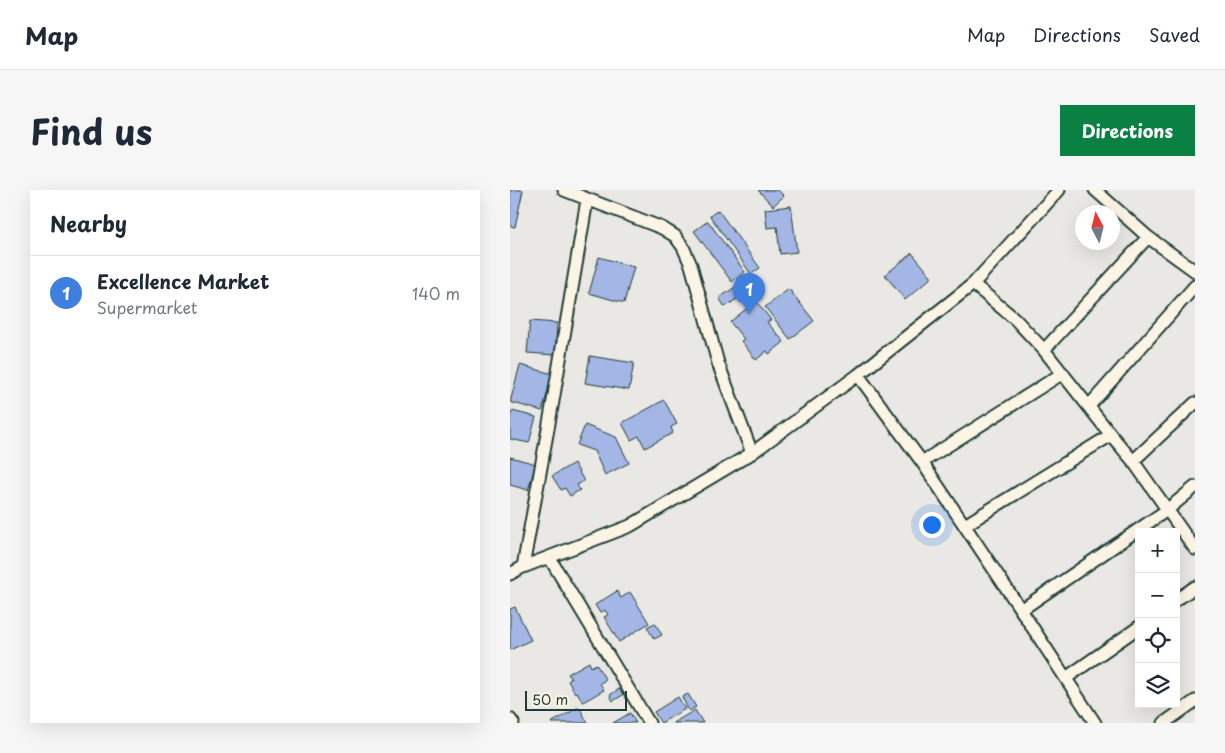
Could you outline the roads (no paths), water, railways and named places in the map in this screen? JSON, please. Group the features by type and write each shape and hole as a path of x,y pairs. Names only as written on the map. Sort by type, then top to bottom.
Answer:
{"street":[{"path":"564,190 662,228 675,236 683,247 691,265 718,362 752,453"},
{"path":"510,574 548,557 630,526 752,453 858,375 973,284 1059,190"},
{"path":"1095,190 1148,237 1195,271"},
{"path":"523,567 587,200"},
{"path":"1044,350 1148,237"},
{"path":"973,284 1015,319 1044,350 1133,461 1195,549"},
{"path":"1089,406 1195,286"},
{"path":"922,462 1063,373"},
{"path":"858,375 922,462 965,525 1094,723"},
{"path":"1133,461 1195,403"},
{"path":"965,525 1111,435"},
{"path":"1021,610 1167,510 1195,487"},
{"path":"548,557 649,723"},
{"path":"1180,597 1195,587"},
{"path":"1066,678 1135,630"},
{"path":"1164,723 1195,701"},
{"path":"510,719 513,723"}],"place":[{"name":"Excellence Market","path":"749,314"}]}
